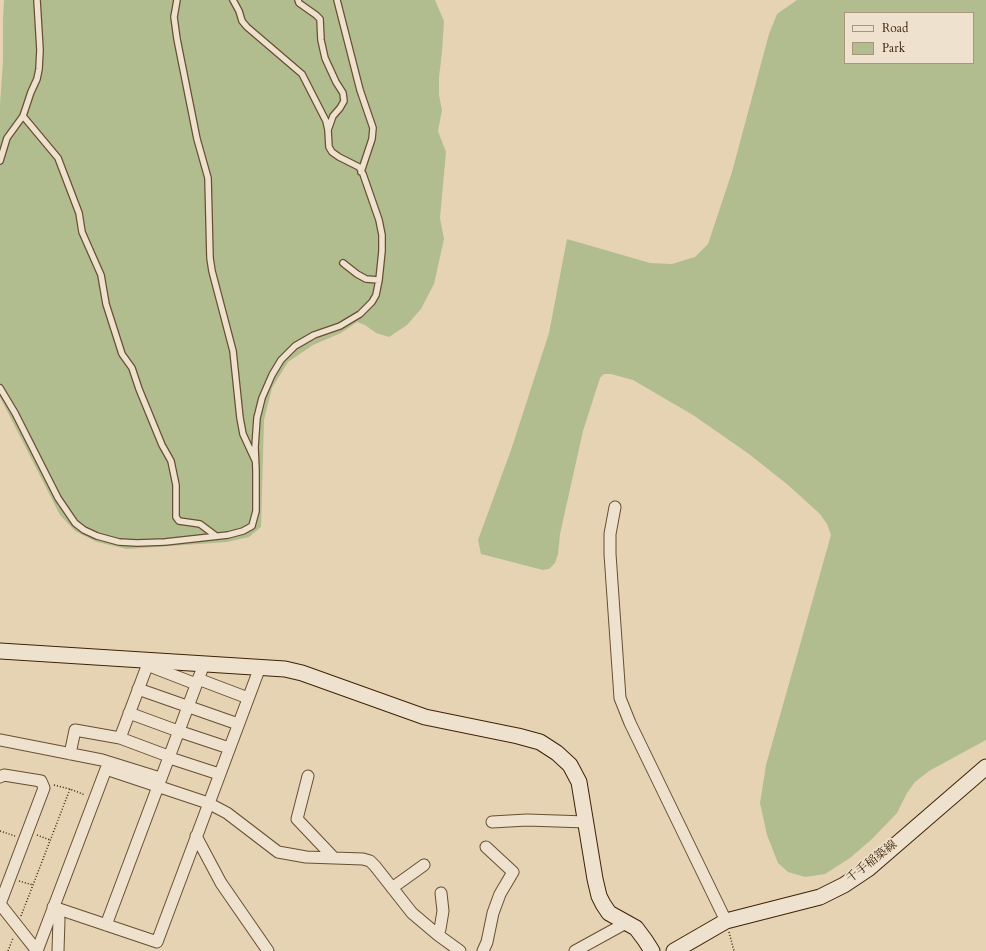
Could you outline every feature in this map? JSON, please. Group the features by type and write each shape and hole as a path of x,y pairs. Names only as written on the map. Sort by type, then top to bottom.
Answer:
{"street":[{"path":"615,507 610,534 610,554 620,698 630,723 726,921"},
{"path":"0,651 148,663 260,666 284,669 302,673 425,717 540,742 557,753 570,765 579,782 599,896 609,913 636,928 652,951"},
{"path":"148,663 197,682 248,698"},
{"path":"120,738 148,663"},
{"path":"106,925 158,782 204,664"},
{"path":"53,907 157,942 260,666"},
{"path":"138,689 238,724"},
{"path":"129,713 229,748"},
{"path":"70,754 75,730 120,738 173,759 219,774"},
{"path":"0,740 102,760 158,782 208,803 227,813 278,852 298,856 370,861 412,913 460,951"},
{"name":"千手稲築線","path":"674,951 726,921 820,897 844,884 868,869 986,767"},
{"path":"37,951 106,769 158,782"},
{"path":"0,776 4,775 41,781 44,788 0,904 37,951"},
{"path":"308,776 297,819 334,858"},
{"path":"492,822 527,820 586,822"},
{"path":"196,836 221,884 268,951"},
{"path":"483,951 487,942 493,913 500,894 513,872 486,847"},
{"path":"392,888 424,866"},
{"path":"438,935 442,911 441,893"},
{"path":"53,907 59,919 58,951"},
{"path":"575,951 626,923"}],"lane":[{"path":"0,161 8,138 23,116 37,79 40,50 38,0"},
{"path":"177,0 174,17 177,39 197,139 208,178 210,258 212,271 233,351 243,434 256,462"},
{"path":"233,0 246,27 302,74 326,121 328,130"},
{"path":"0,388 15,413 58,498 75,523 84,530 97,536 120,542 137,543 216,536 242,531 252,526 256,510 255,440 257,418 262,398 272,375 281,360 295,346 314,335 340,326 360,314 372,302 376,295 379,280 382,250 382,235 379,220 359,167 332,152 327,138 333,116 344,101 344,93 325,58 321,40 320,19 299,3 298,0"},
{"path":"337,0 360,90 373,128 372,139 361,172"},
{"path":"23,116 58,158 79,212 82,232 101,275 106,304 122,354 132,368 162,445 171,461 176,485 176,516 179,521 200,524 216,536"},
{"path":"343,263 366,279 379,280"}],"path":[{"path":"41,781 70,789 94,799"},
{"path":"8,951 70,789"},
{"path":"0,831 25,838 34,834 50,840"},
{"path":"10,878 33,885"},
{"path":"726,921 734,951"}],"green space":[{"path":"4,0 435,0 444,21 439,77 439,95 442,110 438,131 446,152 440,218 444,239 434,284 421,309 407,325 389,337 376,333 365,325 357,322 341,333 313,345 288,362 272,388 264,420 261,527 249,537 227,542 127,549 97,542 75,531 60,515 0,397 0,104 3,61"},
{"path":"797,0 986,0 986,740 929,771 915,782 907,793 897,813 872,839 850,858 825,874 805,877 788,872 778,863 767,835 760,803 766,765 831,535 827,524 820,514 788,485 749,454 693,415 633,380 611,374 604,374 600,378 583,431 555,563 549,569 543,570 481,554 478,540 511,450 549,333 567,239 650,263 672,264 695,257 708,244 732,172 769,34 777,14"}]}
